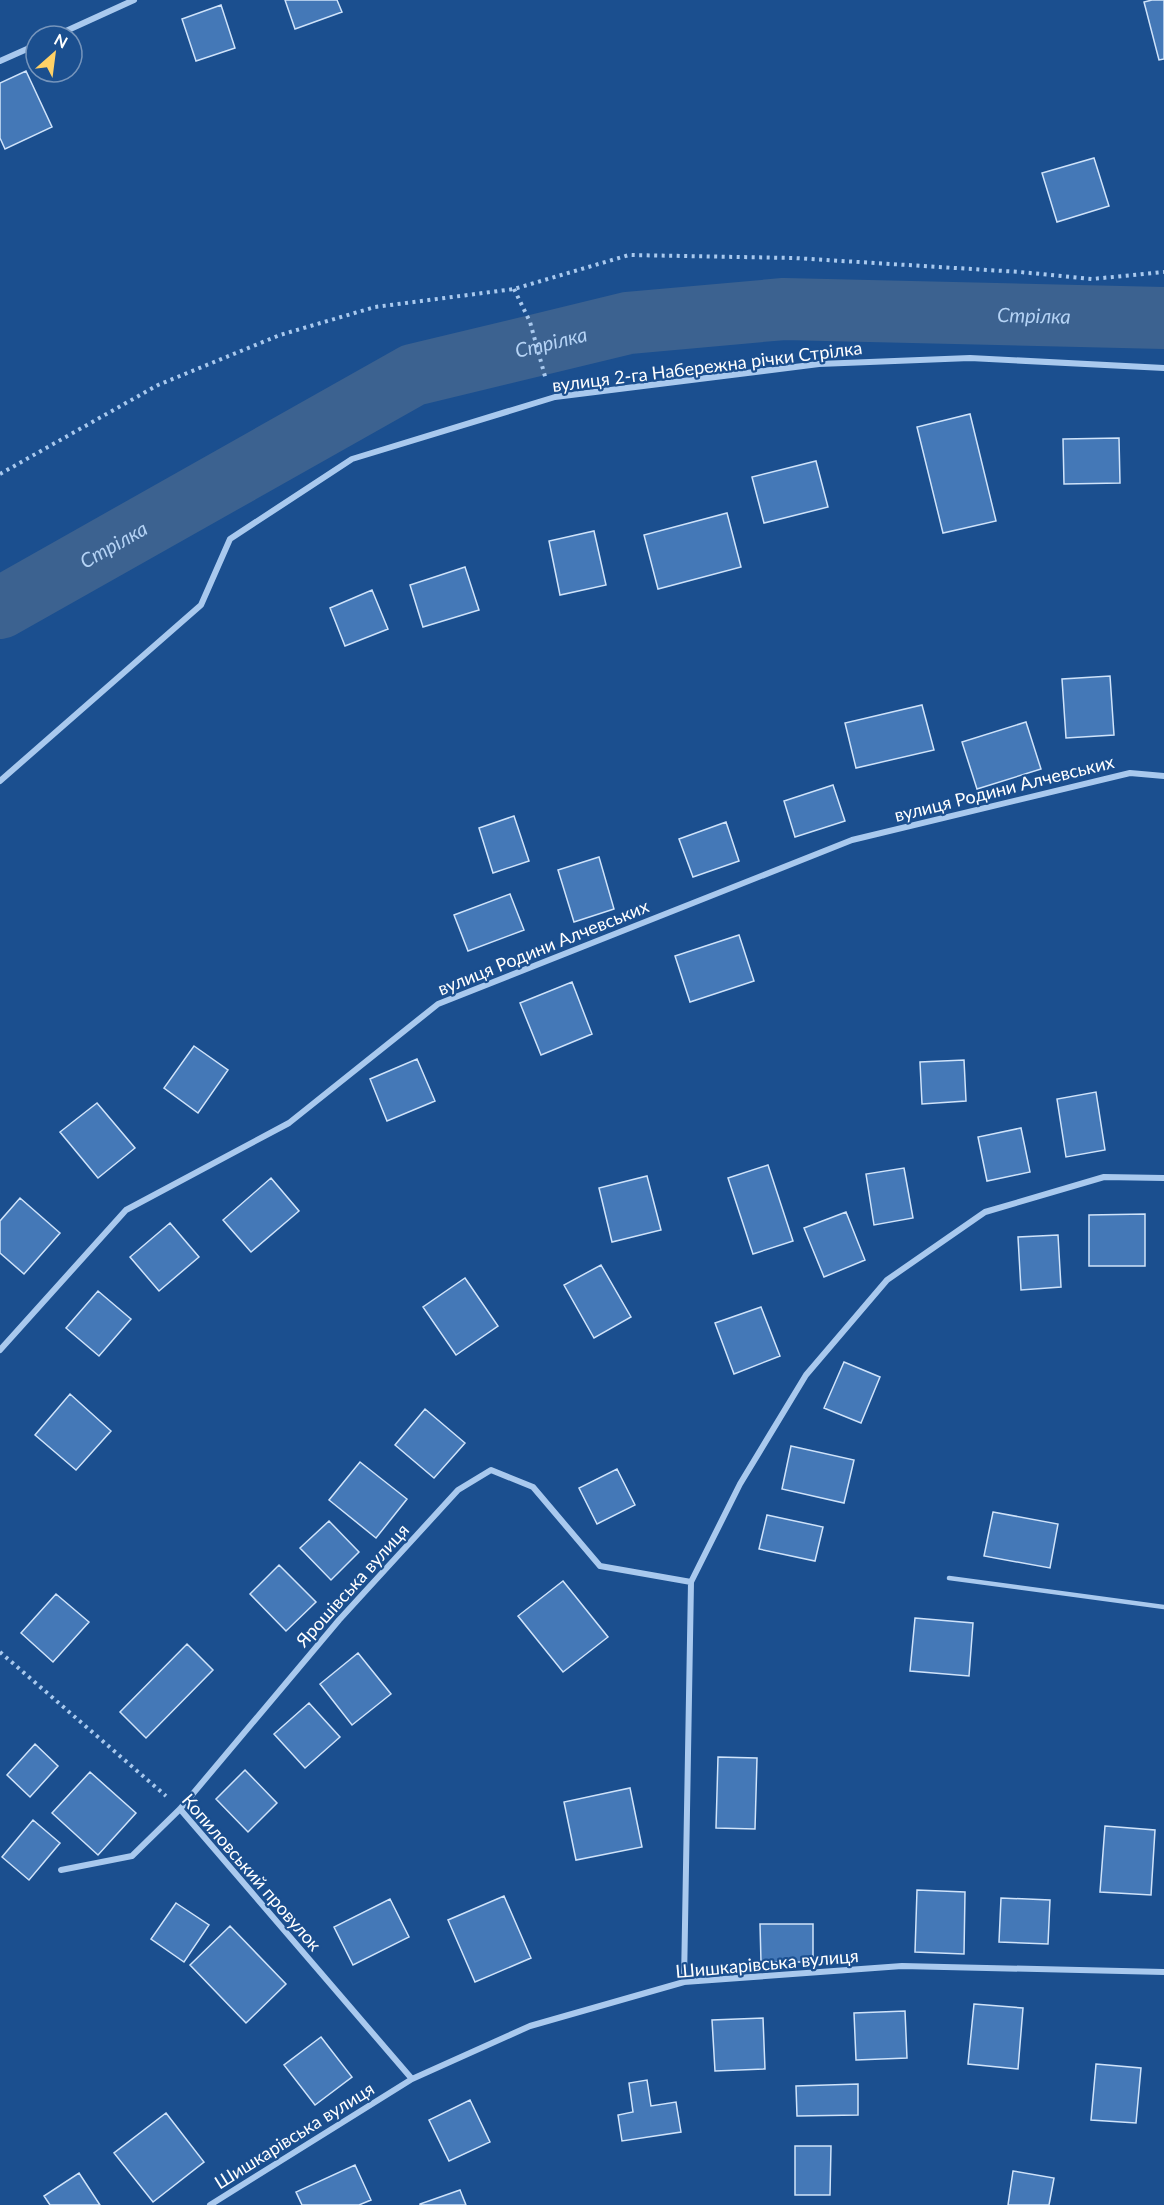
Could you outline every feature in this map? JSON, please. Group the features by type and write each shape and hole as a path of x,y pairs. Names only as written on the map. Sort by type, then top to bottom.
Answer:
{"street":[{"path":"81,24 134,0"},
{"path":"0,61 24,50"},
{"name":"вулиця 2-га Набережна річки Стрілка","path":"0,781 201,605 230,539 352,459 555,397 819,364 970,358 1164,368"},
{"name":"вулиця Родини Алчевських","path":"0,1350 126,1210 289,1123 438,1004 852,840 1130,773 1164,776"},
{"path":"684,1982 690,1582 740,1484 806,1375 887,1280 985,1212 1104,1177 1164,1178"},
{"name":"Ярошівська вулиця","path":"60,1870 132,1856 180,1809 339,1620 458,1490 491,1470 533,1487 600,1566 690,1582"},
{"name":"Копиловський провулок","path":"180,1809 411,2079"},
{"name":"Шишкарівська вулиця","path":"210,2205 411,2079 530,2026 684,1982 902,1966 1164,1972"}],"lane":[{"path":"949,1578 1164,1607"}],"path":[{"path":"0,474 158,385 280,335 375,307 514,289 629,255 794,258 1020,272 1092,279 1164,272"},
{"path":"514,289 530,322 544,376"},
{"name":"Копиловський провулок","path":"0,1652 180,1809"}],"building":[{"path":"285,0 337,0 342,12 295,29"},
{"path":"1164,0 1164,59 1159,60 1144,2"},
{"path":"221,5 235,48 196,61 182,19"},
{"path":"24,72 24,84 32,84 52,127 5,149 0,138 0,83"},
{"path":"1094,158 1109,206 1057,222 1042,173"},
{"path":"970,414 996,521 943,533 917,427"},
{"path":"1119,438 1120,483 1064,484 1063,439"},
{"path":"816,461 828,507 764,523 752,477"},
{"path":"727,513 741,567 658,589 644,535"},
{"path":"594,531 606,585 560,595 549,541"},
{"path":"465,567 479,610 423,627 410,585"},
{"path":"372,590 388,629 345,646 330,608"},
{"path":"1110,676 1114,735 1066,738 1062,679"},
{"path":"922,705 934,750 856,768 845,723"},
{"path":"1026,722 1041,769 977,789 962,742"},
{"path":"833,785 845,821 795,837 784,801"},
{"path":"514,816 529,861 493,873 479,828"},
{"path":"726,822 739,861 693,877 679,839"},
{"path":"599,857 614,909 574,922 558,870"},
{"path":"510,894 524,930 468,951 454,915"},
{"path":"739,935 754,981 690,1002 675,956"},
{"path":"572,982 592,1034 541,1055 520,1003"},
{"path":"194,1046 228,1070 198,1113 164,1088"},
{"path":"417,1059 435,1101 387,1121 370,1079"},
{"path":"964,1060 966,1101 922,1104 920,1062"},
{"path":"1096,1092 1105,1150 1066,1157 1057,1099"},
{"path":"97,1103 135,1148 98,1178 60,1132"},
{"path":"1021,1128 1030,1172 987,1181 978,1137"},
{"path":"768,1165 793,1241 753,1254 728,1178"},
{"path":"904,1168 913,1218 874,1225 866,1174"},
{"path":"647,1176 661,1230 612,1242 599,1188"},
{"path":"271,1178 299,1211 251,1252 223,1220"},
{"path":"20,1198 60,1233 24,1274 0,1253 0,1221"},
{"path":"846,1212 865,1260 824,1277 804,1228"},
{"path":"1145,1214 1145,1266 1089,1266 1089,1215"},
{"path":"170,1223 199,1257 159,1291 130,1257"},
{"path":"1058,1235 1061,1287 1021,1290 1018,1237"},
{"path":"601,1265 631,1317 594,1338 564,1285"},
{"path":"465,1278 498,1326 456,1355 423,1307"},
{"path":"98,1291 131,1319 99,1356 66,1328"},
{"path":"761,1307 780,1356 734,1374 715,1323"},
{"path":"844,1362 880,1377 861,1423 824,1408"},
{"path":"70,1394 111,1431 76,1470 35,1435"},
{"path":"425,1409 465,1443 434,1478 395,1445"},
{"path":"791,1446 854,1460 844,1503 782,1489"},
{"path":"360,1462 407,1499 376,1538 329,1500"},
{"path":"617,1469 635,1505 597,1524 579,1488"},
{"path":"993,1512 1058,1524 1050,1568 984,1556"},
{"path":"767,1515 823,1527 815,1561 759,1549"},
{"path":"329,1521 359,1552 331,1580 300,1548"},
{"path":"279,1565 316,1602 286,1631 250,1594"},
{"path":"563,1581 608,1637 563,1672 518,1616"},
{"path":"56,1594 89,1622 53,1662 21,1633"},
{"path":"915,1618 973,1623 969,1676 910,1671"},
{"path":"187,1644 213,1670 146,1738 120,1712"},
{"path":"358,1653 391,1694 352,1725 320,1684"},
{"path":"309,1703 340,1737 305,1768 274,1734"},
{"path":"35,1744 58,1766 30,1797 7,1775"},
{"path":"718,1757 757,1758 755,1829 716,1828"},
{"path":"245,1770 277,1803 248,1832 216,1799"},
{"path":"90,1772 136,1813 98,1855 52,1813"},
{"path":"630,1788 642,1847 576,1860 564,1802"},
{"path":"33,1820 60,1843 29,1880 2,1857"},
{"path":"1105,1826 1155,1830 1151,1895 1100,1892"},
{"path":"917,1890 965,1892 964,1954 915,1952"},
{"path":"504,1896 531,1958 475,1982 448,1920"},
{"path":"1001,1898 1050,1900 1048,1944 999,1942"},
{"path":"390,1899 409,1937 353,1965 334,1927"},
{"path":"176,1903 209,1925 184,1962 151,1939"},
{"path":"760,1924 813,1924 813,1962 761,1962"},
{"path":"230,1926 286,1984 246,2023 190,1965"},
{"path":"974,2004 1023,2008 1018,2069 968,2064"},
{"path":"905,2011 907,2058 856,2060 854,2013"},
{"path":"763,2018 765,2069 715,2071 712,2020"},
{"path":"321,2037 352,2077 315,2105 284,2065"},
{"path":"1096,2064 1141,2068 1136,2123 1091,2120"},
{"path":"647,2080 651,2106 676,2102 681,2132 622,2141 618,2115 633,2112 629,2083"},
{"path":"858,2084 858,2115 797,2116 796,2086"},
{"path":"470,2100 490,2142 449,2161 429,2120"},
{"path":"166,2113 204,2162 153,2202 114,2153"},
{"path":"795,2146 831,2146 830,2195 795,2195"},
{"path":"355,2165 371,2200 359,2205 302,2205 296,2192"},
{"path":"1013,2171 1054,2178 1049,2205 1008,2205"},
{"path":"79,2173 100,2205 50,2205 44,2196"},
{"path":"460,2190 466,2205 420,2205 420,2204"}],"waterway":[{"name":"Стрілка","path":"0,608 413,375 628,323 784,309 1164,318"}]}
